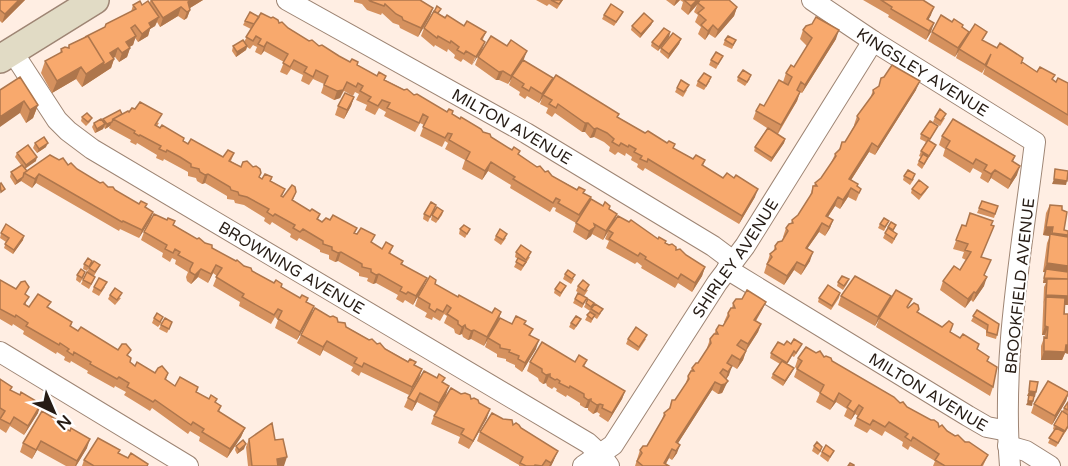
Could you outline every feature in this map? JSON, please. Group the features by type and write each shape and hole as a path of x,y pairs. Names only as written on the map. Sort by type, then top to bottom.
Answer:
{"street":[{"path":"6,55 95,0"},
{"name":"MILTON AVENUE","path":"287,0 526,133 712,246 730,265 1050,466"},
{"name":"KINGSLEY AVENUE","path":"812,0 873,41 1035,142"},
{"name":"SHIRLEY AVENUE","path":"583,466 604,460 730,265 745,246 873,41"},
{"name":"BROWNING AVENUE","path":"6,55 57,120 92,149 578,437 604,460"},
{"name":"BROOKFIELD AVENUE","path":"1010,466 1009,347 1035,142"},
{"path":"0,352 188,466"}],"building":[{"path":"0,0 19,0 5,14 0,10"},
{"path":"151,0 191,0 188,2 190,10 187,12 181,7 163,18"},
{"path":"369,0 420,0 433,8 421,28 403,20 385,4 384,6"},
{"path":"684,0 697,0 691,6"},
{"path":"700,0 729,0 737,7 718,30 713,25 708,31 701,25 706,20 698,13 704,8 698,3"},
{"path":"881,0 923,0 934,7 927,19 934,23 929,31 891,9 892,7"},
{"path":"140,1 142,5 148,1 159,17 149,23 151,27 142,34 135,25 131,28 136,36 126,42 130,48 122,53 118,48 110,53 114,59 103,66 104,62 88,36 85,37 136,9 133,5"},
{"path":"611,4 623,12 616,22 604,15"},
{"path":"437,6 441,9 438,13 434,12"},
{"path":"434,11 445,18 447,15 464,26 467,21 486,32 481,39 485,42 476,57 466,51 464,54 457,50 459,47 451,41 450,43 438,36 437,38 424,28"},
{"path":"250,12 259,17 254,24 245,21"},
{"path":"261,13 273,17 309,41 312,40 319,46 322,45 350,62 352,59 358,62 357,65 377,76 379,72 386,76 384,80 404,90 407,89 414,95 417,94 447,112 449,109 453,111 452,114 490,134 491,137 512,150 514,147 520,151 518,154 537,167 540,166 545,172 548,171 552,176 577,190 579,187 585,190 583,193 591,197 579,215 558,203 560,200 556,198 553,203 513,179 515,177 491,162 485,171 466,160 470,152 449,140 452,134 448,133 445,138 423,127 428,117 423,114 419,123 387,108 390,103 382,100 378,106 368,101 371,97 360,91 363,86 358,83 356,87 347,82 343,90 337,91 324,85 328,76 316,70 313,77 304,72 307,67 294,60 290,67 283,63 288,54 267,42 264,47 258,44 261,39 256,36 253,41 246,37"},
{"path":"644,13 653,21 641,34 632,26"},
{"path":"941,15 952,22 954,19 969,32 958,48 932,32"},
{"path":"816,17 839,30 805,85 801,82 797,90 800,92 781,125 756,111 760,104 764,106 779,80 788,85 792,77 786,73 791,65 794,67 812,38 803,30 812,24"},
{"path":"975,24 987,32 982,40 997,48 1000,43 1023,58 1021,64 1022,62 1037,72 1040,67 1055,75 1052,79 1056,82 1058,78 1068,83 1068,115 986,66 991,54 985,65 959,49"},
{"path":"664,28 670,32 659,47 652,42"},
{"path":"673,33 681,39 669,54 661,48"},
{"path":"88,36 104,62 86,74 81,67 57,81 45,61 62,52 61,49 69,48 69,45"},
{"path":"491,36 507,46 511,40 527,51 511,76 503,71 499,72 478,57"},
{"path":"728,36 736,40 733,45 725,40"},
{"path":"243,40 247,46 237,52 233,46"},
{"path":"716,52 723,56 718,64 711,60"},
{"path":"523,60 553,78 542,94 531,87 529,91 522,87 524,84 512,76"},
{"path":"892,65 920,81 878,147 872,143 849,179 858,184 857,186 861,189 859,193 851,188 843,200 838,197 826,216 833,220 829,227 822,223 806,248 813,252 805,266 797,262 787,276 767,264 772,257 770,254 776,249 778,242 782,241 788,231 786,228 793,223 792,220 798,215 812,193 813,186 817,186 815,183 821,178 836,156 842,142 845,142 859,119 857,116 874,93 873,90 879,86 881,78"},
{"path":"743,70 751,75 747,82 738,77"},
{"path":"704,73 711,77 706,86 698,81"},
{"path":"556,75 619,114 617,117 645,133 648,131 667,143 669,141 675,144 673,148 693,159 696,155 705,160 702,165 723,178 727,173 734,178 736,175 758,189 742,216 648,159 647,162 640,159 642,156 634,152 636,149 621,143 619,146 612,142 614,139 607,133 597,128 594,129 558,104 556,108 549,104 552,100 543,95"},
{"path":"20,77 38,105 30,110 24,101 0,117 0,90"},
{"path":"681,80 689,85 684,92 677,88"},
{"path":"345,93 354,97 347,110 338,106"},
{"path":"140,102 162,114 155,125 160,128 162,125 184,138 183,141 188,144 191,139 223,157 228,150 234,153 229,161 241,167 243,162 247,161 253,167 256,166 260,169 259,177 262,179 265,174 272,177 270,181 285,189 281,196 283,197 292,185 296,192 292,200 320,214 317,219 322,222 326,218 330,220 333,215 357,228 354,233 357,234 361,228 375,235 371,242 382,249 386,242 393,246 389,253 403,261 401,264 427,278 416,296 400,291 402,287 379,274 376,275 371,272 371,269 362,267 362,264 341,252 332,250 332,247 323,244 323,241 303,229 300,232 293,228 295,225 267,212 269,209 239,195 238,192 231,190 230,187 208,174 200,172 199,169 191,167 191,164 180,157 167,150 166,152 159,149 161,146 139,136 134,133 135,131 113,119 129,112 132,108 135,109"},
{"path":"940,109 946,114 941,121 935,117"},
{"path":"120,110 122,114 112,122 107,124 103,119"},
{"path":"87,113 92,118 88,122 82,117"},
{"path":"101,119 105,124 97,129 94,123"},
{"path":"953,119 1015,156 1012,161 1020,166 1011,180 995,170 991,174 984,170 987,165 976,159 973,164 946,148 950,141 942,136"},
{"path":"930,121 938,126 930,139 921,134"},
{"path":"768,128 785,139 772,158 755,147"},
{"path":"44,137 48,143 39,149 35,143"},
{"path":"928,140 936,145 929,156 921,151"},
{"path":"28,145 37,157 26,165 17,153"},
{"path":"923,154 928,157 924,164 919,161"},
{"path":"50,155 59,160 63,158 68,165 71,163 100,183 103,182 108,187 113,187 139,204 141,201 147,204 145,207 153,212 142,230 122,222 39,174 35,179 24,173"},
{"path":"22,165 27,171 17,181 11,172"},
{"path":"1055,169 1068,171 1067,181 1054,179"},
{"path":"908,170 915,174 912,180 904,176"},
{"path":"919,180 928,187 921,195 912,189"},
{"path":"591,199 603,206 605,202 610,206 609,209 617,214 606,231 594,224 595,227 589,231 576,223"},
{"path":"982,201 998,206 995,214 979,208"},
{"path":"431,202 436,205 430,217 424,214"},
{"path":"1050,205 1062,206 1062,210 1067,212 1064,230 1068,231 1068,235 1052,233 1053,227 1046,227"},
{"path":"437,207 443,211 438,219 432,215"},
{"path":"970,213 993,221 991,225 994,226 981,257 991,260 984,275 987,277 976,293 974,292 968,299 943,281 954,266 960,270 971,252 965,250 968,244 956,240 962,225 966,226"},
{"path":"154,214 175,221 173,225 212,245 212,248 237,260 274,283 276,280 282,284 281,287 300,298 302,295 308,298 306,302 314,306 300,332 278,319 282,311 278,309 274,315 242,297 244,294 216,277 222,268 216,265 211,274 201,269 195,275 190,272 193,263 178,255 180,252 175,249 173,253 165,249 167,245 144,232"},
{"path":"618,216 629,222 631,220 658,239 659,237 666,241 665,243 672,244 676,250 680,249 705,267 695,283 681,274 678,279 645,259 646,257 640,253 638,256 609,239 613,233 608,230"},
{"path":"884,218 889,221 885,227 880,224"},
{"path":"891,222 896,225 893,230 888,227"},
{"path":"6,224 24,236 14,250 5,244 9,238 1,233"},
{"path":"464,225 470,229 467,234 460,229"},
{"path":"888,228 897,234 894,239 885,233"},
{"path":"500,229 507,234 503,240 496,236"},
{"path":"1050,234 1068,237 1068,266 1047,263"},
{"path":"521,245 531,252 526,260 516,252"},
{"path":"88,258 92,261 89,267 84,264"},
{"path":"518,258 526,262 523,266 516,262"},
{"path":"94,261 100,265 95,272 89,268"},
{"path":"81,269 85,272 82,278 77,275"},
{"path":"1046,269 1068,272 1068,279 1044,278"},
{"path":"568,270 575,275 572,279 565,274"},
{"path":"87,272 95,277 91,284 83,280"},
{"path":"430,276 436,280 435,284 458,297 459,295 492,313 495,308 501,312 487,337 474,330 471,331 465,325 462,327 458,324 458,321 447,314 451,308 447,305 443,312 437,309 435,312 429,308 430,304 418,297"},
{"path":"842,276 849,279 844,286 838,282"},
{"path":"855,276 891,296 878,317 841,296"},
{"path":"99,278 107,282 101,291 94,287"},
{"path":"1047,279 1068,279 1068,296 1046,295"},
{"path":"0,280 16,289 21,282 25,281 29,287 25,294 29,297 24,304 29,307 38,294 51,302 47,307 72,322 70,326 78,331 81,327 118,350 122,344 126,344 131,350 127,355 135,366 137,362 155,373 162,366 168,373 165,379 175,386 180,377 198,387 196,392 209,399 211,395 217,399 215,402 221,406 218,411 245,428 230,449 202,432 204,429 193,422 191,425 155,400 153,402 127,387 129,383 119,377 117,379 90,364 91,362 74,352 73,355 60,343 59,345 26,326 28,323 16,315 15,317 0,309"},
{"path":"583,280 589,285 585,291 578,286"},
{"path":"560,282 566,286 561,293 555,289"},
{"path":"828,285 840,293 832,306 819,298"},
{"path":"115,288 122,293 117,300 110,295"},
{"path":"747,290 766,302 754,320 761,324 748,344 741,340 737,345 746,351 740,360 732,355 727,363 732,366 728,372 723,369 720,373 728,381 721,385 715,382 676,442 680,445 676,451 672,449 664,463 669,466 643,466 637,461 642,453 640,450 643,446 647,446 665,415 664,413 670,408 672,400 675,400 689,379 691,371 694,371 692,368 711,343 710,339 714,334 718,334 716,330 719,325 723,326 731,308 735,308 733,303 736,299 742,299"},
{"path":"896,290 912,299 908,308 914,303 918,305 917,312 942,327 949,321 953,324 950,332 960,338 963,334 979,344 977,349 989,357 987,361 997,367 993,387 879,318"},
{"path":"578,293 587,298 583,304 575,299"},
{"path":"1046,297 1065,298 1064,314 1068,314 1068,345 1066,345 1065,352 1044,351 1044,337 1047,338 1048,327 1045,326"},
{"path":"588,299 594,303 591,307 586,303"},
{"path":"595,304 603,309 599,314 591,309"},
{"path":"315,308 330,317 337,318 338,322 345,323 346,327 369,340 372,339 377,344 380,343 385,349 408,362 410,359 416,362 414,365 422,369 412,387 364,363 362,367 354,363 357,358 327,341 323,347 301,335"},
{"path":"977,310 999,324 997,335 987,332 988,325 973,316"},
{"path":"590,312 595,315 592,319 587,315"},
{"path":"157,313 163,317 160,322 154,318"},
{"path":"516,316 526,321 524,324 533,329 529,335 539,340 525,363 518,359 519,356 509,352 510,350 500,348 500,345 488,338 500,318 512,324"},
{"path":"576,316 581,319 576,326 571,323"},
{"path":"165,318 172,322 169,329 161,325"},
{"path":"636,327 647,335 639,347 628,339"},
{"path":"794,339 802,344 796,353 794,351 787,363 771,353 778,342 784,345 787,341 791,344"},
{"path":"542,342 575,362 579,355 587,360 583,366 625,391 612,413 602,408 603,405 597,405 591,399 588,400 584,394 570,386 569,388 559,383 557,379 550,377 550,374 546,375 542,369 530,362"},
{"path":"806,347 816,353 820,351 824,357 831,358 832,361 894,397 900,403 903,402 907,407 934,420 939,427 942,425 947,431 955,436 958,435 965,442 969,442 988,455 981,466 945,466 935,460 939,454 913,437 911,441 905,437 908,434 889,422 885,427 873,420 870,425 857,418 863,408 859,405 854,412 847,407 851,401 839,393 834,402 820,393 824,385 797,369 802,361 798,358"},
{"path":"782,361 794,368 785,381 773,374"},
{"path":"424,371 437,378 439,374 445,378 442,382 449,386 439,403 420,393 415,402 408,398"},
{"path":"0,379 12,387 10,390 20,395 21,392 41,404 28,426 14,417 10,424 0,419 5,411 0,408"},
{"path":"1030,381 1038,382 1036,392 1029,391"},
{"path":"1048,381 1068,392 1055,416 1034,404"},
{"path":"451,388 461,394 470,395 471,399 478,400 490,409 473,441 461,434 464,429 434,416"},
{"path":"1029,395 1034,396 1033,401 1028,401"},
{"path":"42,411 62,423 60,426 70,431 71,428 90,439 77,461 41,441 36,450 23,443"},
{"path":"1062,411 1068,415 1068,426 1065,431 1054,425"},
{"path":"492,413 503,419 512,420 513,425 516,423 558,451 551,463 546,460 542,466 526,466 520,463 523,457 480,432"},
{"path":"272,423 275,440 283,439 287,457 277,459 278,466 252,466 249,439"},
{"path":"1056,428 1064,432 1058,443 1049,438"},
{"path":"98,438 120,450 118,453 128,458 131,453 148,464 147,466 94,466 84,460"},
{"path":"243,440 246,444 239,450 236,446"},
{"path":"817,442 822,447 820,451 814,446"},
{"path":"826,445 834,451 830,457 822,452"}]}
